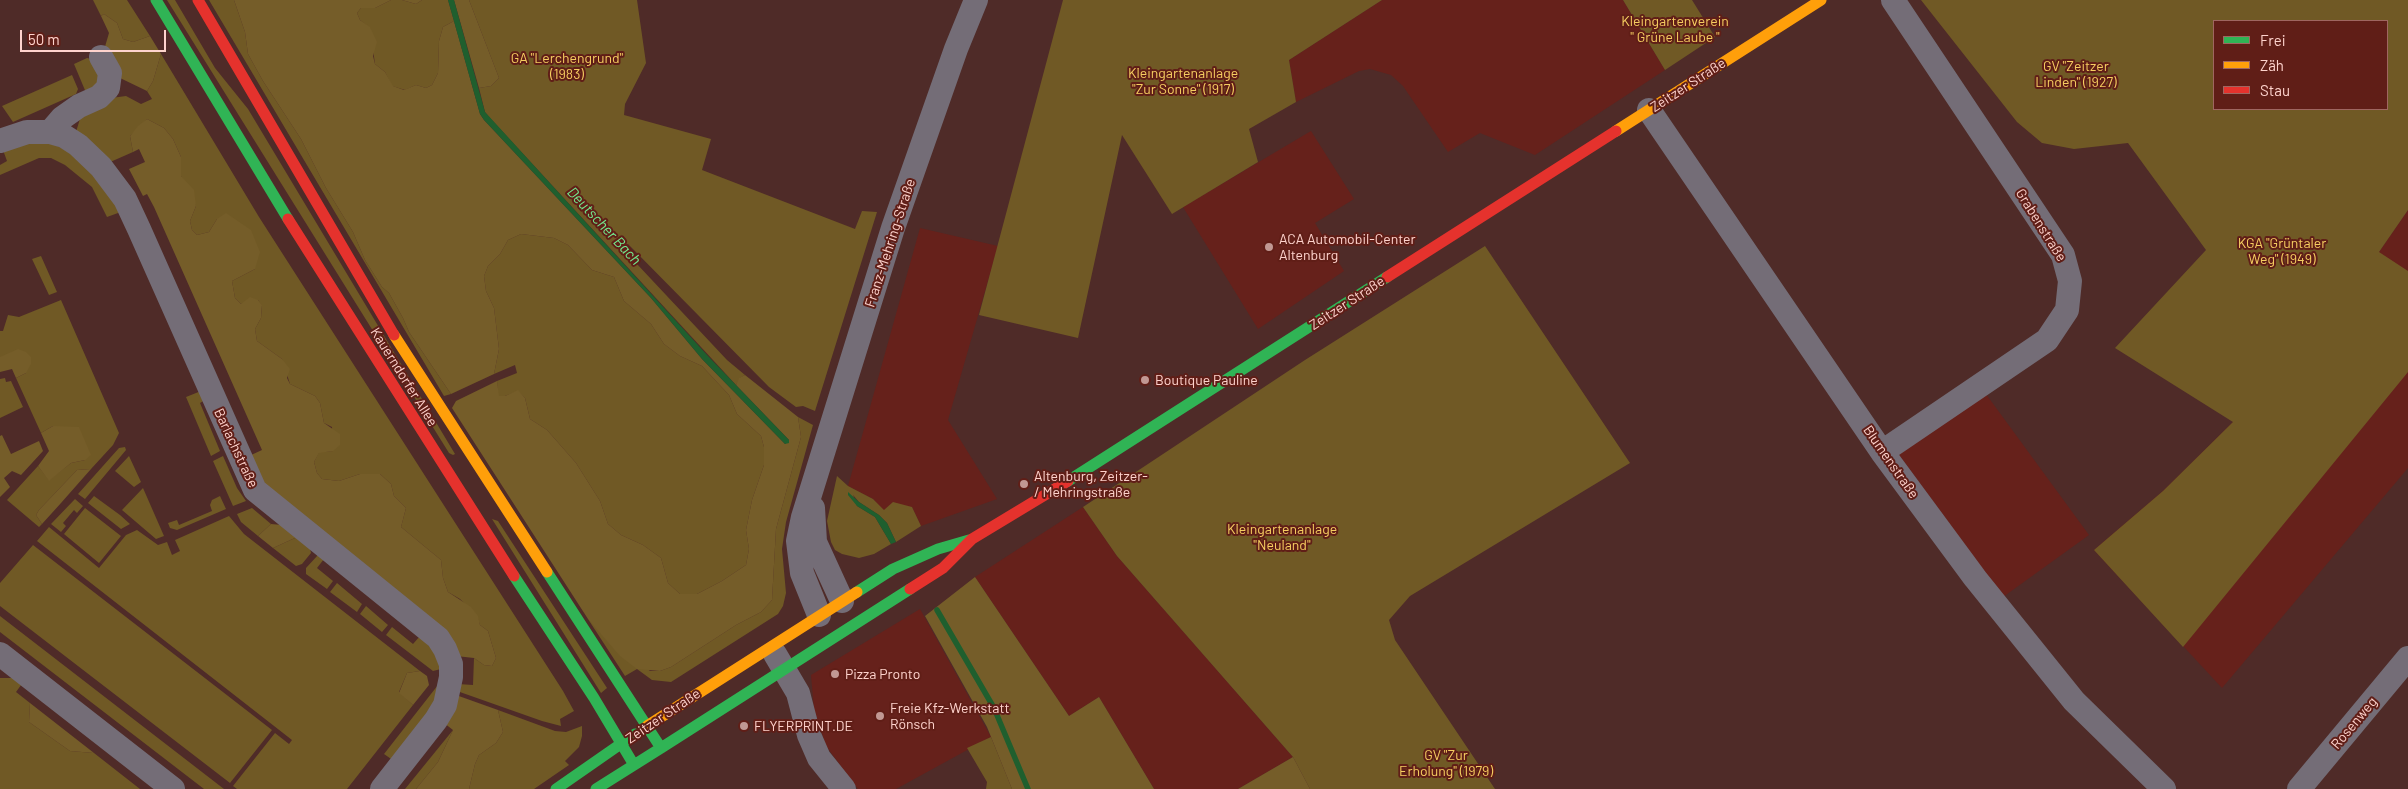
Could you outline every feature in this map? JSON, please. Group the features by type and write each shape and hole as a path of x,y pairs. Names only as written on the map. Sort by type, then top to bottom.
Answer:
{"main road":[{"name":"Kauerndorfer Allee","path":"156,0 279,206 502,558 594,698 634,765"},
{"name":"Kauerndorfer Allee","path":"198,0 351,264 404,351 661,748"},
{"name":"Zeitzer Straße","path":"556,789 647,726 771,646 826,627 848,613 943,568 972,540 1056,489 1820,0"},
{"name":"Zeitzer Straße","path":"596,789 785,670 826,627 848,613 893,569 914,558 972,540"}],"street":[{"name":"Franz-Mehring-Straße","path":"826,627 803,579 798,541 812,489 893,228 956,49 976,0"},
{"name":"Grabenstraße","path":"1882,452 2047,340 2067,310 2070,281 2063,256 1893,0"},
{"path":"50,132 62,118 79,106 99,97 108,88 110,73 100,57"},
{"name":"Blumenstraße","path":"1649,110 1882,452 1975,578 2074,701 2164,789"},
{"name":"Barlachstraße","path":"0,141 27,132 50,132 64,136 78,145 105,172 124,199 255,490 438,638 451,664 451,677 445,705 436,720 382,789"},
{"name":"Franz-Mehring-Straße","path":"812,489 815,542 848,613"},
{"path":"771,646 798,693 819,758 844,789"},
{"path":"0,654 173,789"},
{"name":"Rosenweg","path":"2299,789 2408,658"}],"shaded area":[{"path":"234,0 391,0 375,8 361,8 357,13 360,20 370,27 377,42 373,56 375,64 385,72 393,86 404,90 416,85 426,88 432,85 438,73 439,41 443,27 454,21 480,114 484,120 651,298 702,359 785,444 789,440 736,385 739,378 745,375 798,417 801,437 776,529 772,600 761,612 736,625 671,667 660,671 637,669 620,656 588,619 452,408 456,401 497,381 499,396 505,396 518,390 525,398 530,419 547,430 576,463 600,501 608,524 621,535 643,545 661,558 668,583 680,594 697,594 722,581 746,565 749,549 746,530 752,500 764,465 764,447 761,436 737,414 729,395 702,366 680,356 664,344 651,324 624,301 614,277 592,270 568,245 554,238 521,234 508,240 500,254 488,266 484,276 486,291 494,308 499,349 494,374 451,394 409,332 389,293 382,287 365,260 353,232 326,188 301,139 263,81 248,54 245,32"},
{"path":"402,0 422,0 416,4"},
{"path":"448,0 454,0 485,112 708,356 789,440 789,443 785,444 702,359 651,298 484,120 480,114"},
{"path":"454,0 469,0 499,78 491,86 479,88"},
{"path":"1382,0 1623,0 1665,70 1535,155 1480,133 1448,152 1403,86 1391,75 1370,69 1359,71 1296,102 1289,60"},
{"path":"104,14 117,23 123,39 133,42 150,36 161,54 153,81 147,91 120,78 104,50 109,33 101,16"},
{"path":"147,119 164,128 173,139 181,157 181,176 194,190 196,206 190,221 192,230 197,235 209,232 217,219 226,213 251,230 260,252 255,269 232,281 235,298 241,304 250,297 258,300 262,305 261,318 255,329 257,341 282,359 290,369 287,378 290,384 315,396 320,403 324,423 340,434 340,445 333,451 319,453 314,462 317,473 322,479 339,481 360,474 380,474 391,484 394,496 406,508 401,527 441,560 443,578 448,592 471,607 478,616 480,625 488,631 496,658 492,666 484,665 474,658 456,656 262,484 249,456 262,450 154,207 147,194 143,196 129,169 145,162 139,149 133,152 130,136"},
{"name":"ACA Automobil-Center Altenburg","path":"1311,131 1354,199 1315,223 1344,271 1258,329 1183,207"},
{"path":"2408,210 2408,468 2222,688 2094,550 2163,491 2233,422 2379,252"},
{"path":"920,228 998,246 948,420 997,499 921,526 912,507 884,511 873,499 848,486"},
{"path":"18,349 26,352 31,357 31,364 26,373 16,378 12,369 0,372 0,357"},
{"path":"1983,390 2089,535 2003,597 1897,452"},
{"path":"53,426 79,427 91,455 85,460 71,463 49,481 38,466 49,451 41,433"},
{"path":"2,435 11,454 39,441 43,451 21,475 12,471 4,478 10,487 0,497 0,436"},
{"path":"91,469 42,524 36,515 39,510 77,470"},
{"path":"848,492 887,523 896,542 891,544 875,517 857,506 848,495"},
{"path":"1083,507 1117,556 1293,757 1238,789 1154,789 1099,697 1069,716 975,577"},
{"path":"271,524 282,525 297,537 273,548 258,536"},
{"path":"975,577 1069,716 1099,697 1154,789 1012,789 987,727 925,616"},
{"path":"920,609 991,737 896,789 858,789 826,746 814,709 811,675"},
{"path":"420,671 427,676 429,685 413,705 399,693 407,673"},
{"path":"456,695 498,710 503,732 496,743 479,755 469,789 416,789 438,762 453,730 444,723"},
{"path":"30,703 94,753 70,751 29,722"},
{"path":"1293,757 1310,789 1238,789"}],"green space":[{"path":"93,0 127,0 150,36 133,42 123,39 117,23 104,14 101,16"},
{"path":"167,0 175,0 215,68 248,109 455,454 449,453"},
{"path":"209,0 234,0 245,32 248,54 263,81 301,139 326,188 353,232 365,260 382,287 389,293 409,332 451,394 444,396"},
{"path":"391,0 402,0 416,4 422,0 448,0 454,21 443,27 439,41 438,73 432,85 426,88 416,85 405,90 392,86 385,72 375,64 370,28 360,20 357,13 361,8 375,8"},
{"name":"GA \"Lerchengrund\" (1983)","path":"469,0 637,0 646,63 625,104 624,115 711,139 702,170 855,229 862,211 877,212 815,411 803,406 796,407 769,387 628,244 621,247 727,360 745,375 740,378 736,385 485,112 479,88 491,86 499,78"},
{"name":"Kleingartenanlage \"Zur Sonne\" (1917)","path":"1063,0 1382,0 1289,60 1296,102 1249,129 1258,162 1172,214 1122,135 1078,338 979,315"},
{"name":"Kleingartenverein \" Grüne Laube \"","path":"1623,0 1692,0 1715,37 1665,70"},
{"path":"1921,0 2408,0 2408,210 2379,252 2408,271 2408,372 2183,647 2094,550 2163,491 2233,422 2115,348 2206,250 2128,143 2074,149 2042,143 2017,122"},
{"path":"161,54 259,217 563,691 574,711 560,719 561,726 457,691 458,684 473,685 474,658 484,665 492,666 496,658 488,631 480,625 477,616 460,599 448,592 443,578 441,560 401,527 406,508 394,496 391,484 380,474 360,474 339,481 322,479 317,473 314,462 319,452 333,451 332,427 324,423 320,403 315,396 290,384 282,359 257,341 255,329 261,318 262,306 258,300 241,304 235,298 232,281 255,269 217,219 209,232 197,235 192,230 190,221 196,206 181,176 181,157 173,139 164,128 147,119 130,136 133,152 108,163 76,132 82,112 111,98 126,96 141,104 152,99 147,91 153,81"},
{"path":"87,58 92,59 105,77 87,95 74,64"},
{"path":"72,75 78,89 76,94 13,122 2,106"},
{"path":"28,142 54,144 80,158 121,208 118,213 107,217 92,187 65,165 51,158 39,158 0,175 0,165 7,161 3,150"},
{"path":"521,234 554,238 568,245 592,270 614,277 624,301 651,324 664,344 680,356 702,366 729,395 737,414 761,436 764,447 764,465 752,500 746,530 749,549 746,565 722,581 697,594 680,594 668,583 661,558 643,545 621,535 608,524 600,501 576,463 547,430 530,419 525,398 518,391 505,396 498,396 497,381 517,373 515,365 494,374 499,349 494,308 486,291 484,276 488,266 500,254 508,240"},
{"name":"Kleingartenanlage \"Neuland\"","path":"1485,246 1630,463 1410,596 1389,620 1395,640 1495,789 1310,789 1293,757 1117,556 1083,507 1305,360"},
{"path":"41,256 57,292 49,295 32,259"},
{"path":"61,300 119,433 113,445 91,469 77,470 39,510 36,515 42,524 39,527 7,500 38,466 49,480 71,463 85,460 53,426 41,433 16,378 26,373 0,357 0,331 3,331 8,315 19,317"},
{"path":"5,378 6,382 11,381 23,407 0,418 0,379"},
{"path":"201,391 205,400 200,403 220,451 211,456 186,397"},
{"path":"798,417 813,425 786,522 782,549 786,593 783,606 778,614 671,682 652,680 637,669 625,676 588,619 650,671 660,671 671,667 736,625 761,612 772,600 776,529 801,437"},
{"path":"125,447 126,450 85,499 78,494 119,448"},
{"path":"129,456 141,482 134,487 115,471"},
{"path":"223,456 237,488 246,501 233,506 213,461"},
{"path":"837,476 848,486 873,499 884,510 893,502 912,507 921,526 896,542 887,523 879,515 859,502 853,495 857,506 875,517 891,544 874,554 859,558 842,554 835,550 831,542 827,521"},
{"path":"143,488 164,536 156,539 122,510"},
{"path":"94,496 130,524 121,529 88,503"},
{"path":"220,496 226,509 177,530 170,528 168,523 177,520 179,525 212,511 210,505 212,500"},
{"path":"75,499 83,506 77,513 74,510 63,523 66,526 61,532 51,524"},
{"path":"85,508 121,536 99,563 64,534"},
{"path":"252,508 271,524 258,536 241,522 237,514"},
{"path":"229,516 244,534 420,671 407,673 399,692 413,705 347,789 237,789 233,786 275,733 289,744 292,740 37,541 49,527 99,568 126,535 137,530 158,545 167,542 172,555 180,551 175,540"},
{"path":"492,519 498,521 607,688 601,693"},
{"path":"297,537 310,548 311,553 302,564 296,566 273,548"},
{"path":"33,545 272,730 230,783 0,606 0,583"},
{"path":"318,555 324,559 317,568 333,581 327,589 306,574 306,568"},
{"path":"337,583 362,604 357,612 330,592"},
{"path":"366,606 388,625 382,632 360,614"},
{"path":"0,616 224,789 204,789 0,632"},
{"path":"392,627 413,644 420,636 436,653 441,669 433,671 386,635"},
{"path":"0,678 20,678 24,681 16,692 30,703 29,722 70,751 94,753 140,789 0,789"},
{"path":"438,685 438,701 394,761 384,754"},
{"path":"498,710 555,731 566,732 582,726 579,747 565,761 569,765 534,789 469,789 479,755 496,743 503,732"},
{"path":"453,730 438,762 416,789 405,789"},
{"path":"991,737 1012,789 986,789 987,782 967,748"}],"waterway":[{"name":"Deutscher Bach","path":"937,610 994,708 1028,789"}],"traffic: fast":[{"path":"156,0 288,219"},
{"path":"1068,481 1387,277"},
{"path":"857,592 893,569 938,549 969,540"},
{"path":"547,572 661,748 596,789"},
{"path":"514,576 594,698 634,765"},
{"path":"661,748 910,589"},
{"path":"556,789 635,734"}],"traffic: slow":[{"path":"1616,131 1821,0"},
{"path":"394,335 547,572"},
{"path":"647,726 857,592"}],"traffic: jam":[{"path":"198,0 394,335"},
{"path":"1387,277 1616,131"},
{"path":"288,219 514,576"},
{"path":"910,589 943,568 972,539 1068,481"}],"place":[{"name":"ACA Automobil-Center Altenburg","path":"1269,247"},
{"name":"Boutique Pauline","path":"1145,380"},
{"name":"Altenburg, Zeitzer- / Mehringstraße","path":"1024,484"},
{"name":"Pizza Pronto","path":"835,674"},
{"name":"Freie Kfz-Werkstatt Rönsch","path":"880,716"},
{"name":"FLYERPRINT.DE","path":"744,726"}],"park label":[{"name":"GV \"Zeitzer Linden\" (1927)","path":"2076,74"},
{"name":"KGA \"Grüntaler Weg\" (1949)","path":"2282,252"},
{"name":"GV \"Zur Erholung\" (1979)","path":"1446,764"}]}
